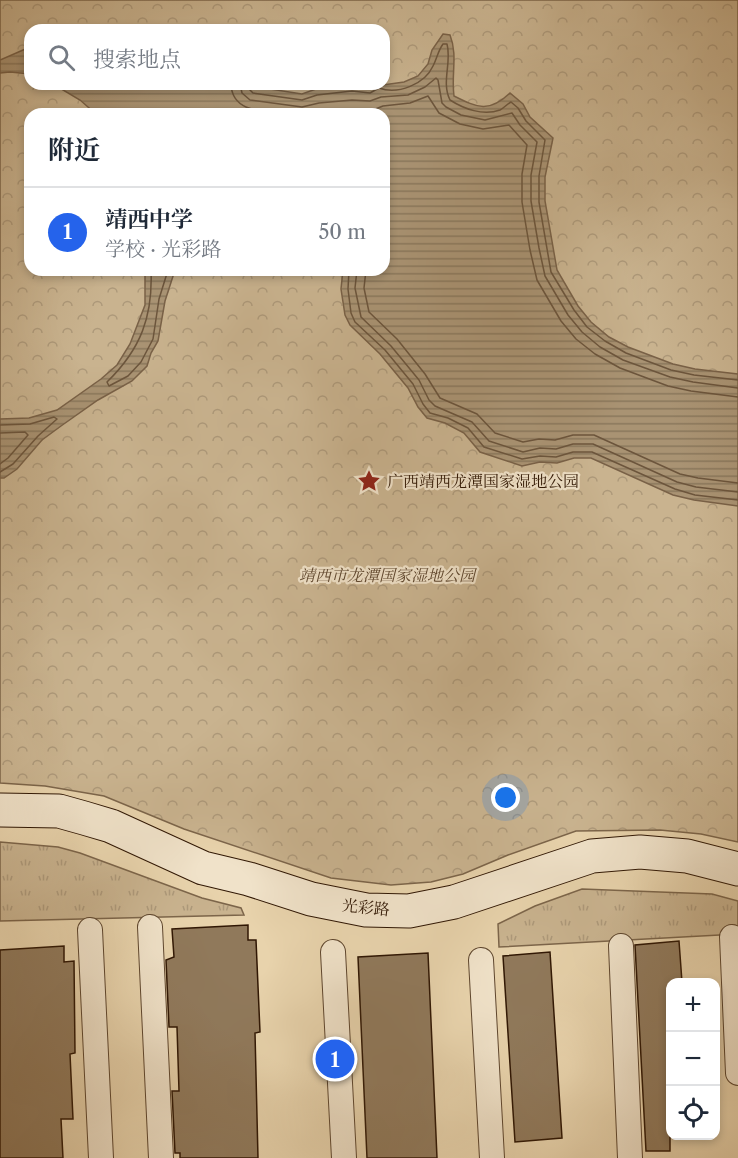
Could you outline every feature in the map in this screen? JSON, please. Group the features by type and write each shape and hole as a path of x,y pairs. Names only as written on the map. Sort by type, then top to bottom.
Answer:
{"street":[{"name":"光彩路","path":"0,810 59,811 75,815 111,826 203,868 249,879 311,899 366,910 410,911 454,902 592,856 640,852 687,856 738,869"}],"lane":[{"path":"150,927 161,1158"},
{"path":"90,930 101,1158"},
{"path":"732,937 738,1073"},
{"path":"621,946 630,1158"},
{"path":"333,952 344,1158"},
{"path":"481,960 492,1158"}],"green space":[{"name":"靖西市龙潭国家湿地公园","path":"0,0 738,0 738,842 701,834 660,830 576,831 463,874 431,882 391,885 331,878 184,829 104,796 45,786 0,783"},
{"path":"0,842 58,847 80,853 202,898 241,908 244,915 0,921"},
{"path":"582,889 712,894 738,901 738,934 499,947 498,924 535,906"}],"water":[{"path":"443,34 450,35 454,58 454,96 477,106 489,106 496,104 510,93 523,104 530,117 553,138 545,177 545,201 557,270 578,306 591,322 609,337 628,347 673,364 738,374 738,506 673,495 591,458 574,458 557,463 540,462 522,466 480,452 464,433 445,423 427,418 408,388 380,354 350,325 345,315 341,289 342,276 390,276 390,108 89,108 63,90 276,90 302,94 313,90 390,90 390,84 404,82 418,76 428,64 432,50"},
{"path":"24,50 24,73 0,73 0,60"},
{"path":"145,276 173,276 165,301 158,341 147,366 132,381 98,400 42,440 17,469 4,478 0,478 0,419 29,418 57,410 101,379 117,365 130,344 145,305"}],"building":[{"path":"248,925 248,940 256,940 260,1032 255,1033 258,1158 180,1158 180,1153 175,1153 172,1091 179,1091 177,1027 169,1027 166,960 174,957 172,929"},
{"path":"679,941 682,978 666,978 666,1140 670,1140 670,1151 646,1151 635,945"},
{"path":"64,946 64,962 74,961 75,1053 70,1054 73,1119 61,1119 63,1158 0,1158 0,950"},
{"path":"550,952 562,1138 515,1142 503,956"},
{"path":"428,953 437,1158 367,1158 358,957"}],"place":[{"name":"广西靖西龙潭国家湿地公园","path":"369,481"},
{"name":"靖西中学","path":"335,1059"}]}
